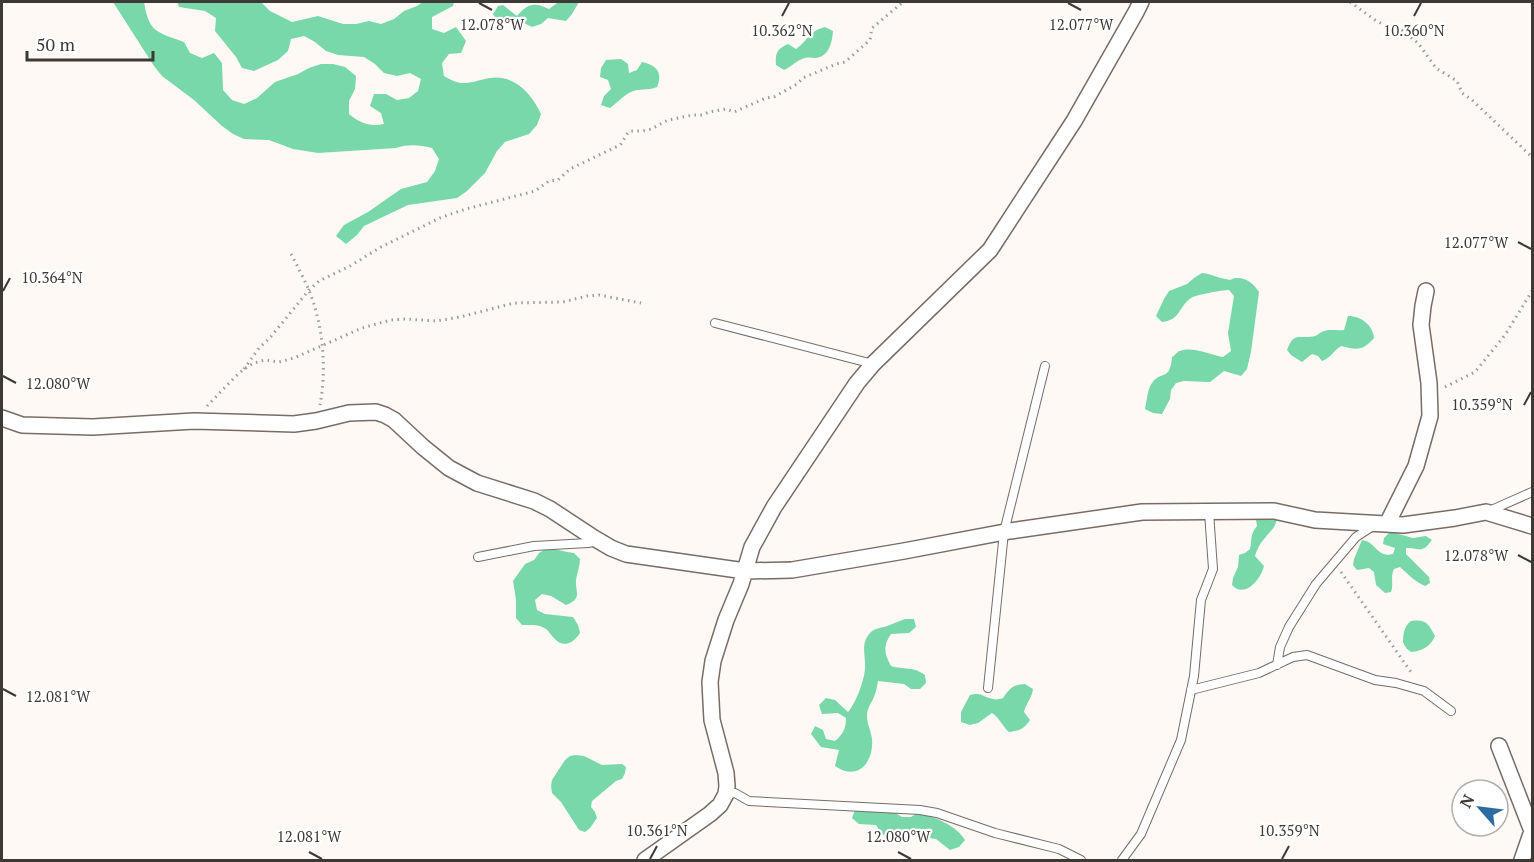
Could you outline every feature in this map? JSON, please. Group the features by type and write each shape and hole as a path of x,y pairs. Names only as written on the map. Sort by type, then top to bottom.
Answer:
{"street":[{"path":"645,861 720,805 726,794 726,773 712,720 710,682 713,661 752,547 774,507 857,383 873,364 990,250 1074,122 1138,7"},
{"path":"1381,524 1416,466 1430,417 1429,384 1421,325 1426,291"},
{"path":"2,418 22,425 99,426 194,421 294,424 349,413 376,412 394,420 449,468 477,483 534,501 598,540 626,554 745,571 792,570 1004,532 1142,512 1274,512 1315,520 1403,525 1486,512 1533,526"},
{"path":"1499,746 1533,831 1522,861"}],"lane":[{"path":"1138,7 1148,2"},
{"path":"715,323 873,364"},
{"path":"988,688 1004,532 1045,366"},
{"path":"1486,512 1533,492"},
{"path":"1122,861 1141,834 1181,740 1191,690 1201,600 1213,569 1209,512"},
{"path":"1277,665 1280,647 1289,627 1316,584 1356,537 1381,524"},
{"path":"478,557 534,546 588,543 598,540"},
{"path":"1191,690 1259,673 1293,657 1307,655 1375,680 1424,691 1451,711"},
{"path":"726,794 735,793 749,801 921,810 937,813 995,833 1059,849 1082,861"}],"path":[{"path":"244,369 259,348 319,281 442,217 535,191 549,181 558,180 570,169 620,145 630,131 643,131 668,120 693,115 702,116 709,112 726,109 734,112 766,98 774,97 803,78 845,62 870,40 872,28 903,2"},
{"path":"1350,2 1386,26 1398,27 1418,43 1436,68 1457,81 1462,93 1533,157"},
{"path":"291,254 309,290 323,345 322,393 316,421"},
{"path":"1429,394 1475,372 1505,335 1533,291"},
{"path":"194,421 218,393 254,363 265,360 279,362 294,358 362,328 391,320 437,321 514,303 563,302 599,295 641,303"},
{"path":"1335,562 1424,691"}],"green space":[{"path":"113,2 144,2 149,20 156,30 184,42 190,53 202,58 214,53 222,63 223,90 232,100 244,104 257,98 275,82 309,68 321,64 345,67 356,76 355,89 349,101 349,114 361,122 374,125 384,124 381,113 370,106 374,94 386,94 397,100 409,98 418,91 421,79 410,73 397,76 384,73 364,57 338,55 326,51 304,36 291,39 288,51 278,60 254,71 242,68 215,31 216,18 205,11 179,7 177,2 261,2 270,11 292,22 318,16 343,24 369,21 381,24 423,2 454,2 453,6 432,17 432,29 444,33 456,27 466,41 461,53 449,54 442,63 444,76 461,83 490,78 507,79 521,87 533,99 541,114 537,125 529,134 505,142 497,151 485,173 457,198 408,205 364,226 346,244 336,236 344,225 368,212 401,189 427,182 435,171 439,159 432,148 410,145 318,153 293,149 269,140 244,139 233,134 162,76"},
{"path":"557,2 579,2 566,21 548,18 532,27 516,19 498,22 493,14 498,6 503,5 517,16 532,5 549,9"},
{"path":"825,27 833,31 831,45 824,55 802,59 784,70 776,65 776,54 781,48 788,44 796,49 811,34"},
{"path":"621,59 628,64 629,73 637,70 642,62 652,65 659,74 659,82 657,87 628,93 610,108 601,105 604,96 611,89 608,80 600,77 601,68 606,60"},
{"path":"1202,273 1230,280 1236,278 1246,280 1259,292 1247,369 1241,376 1224,371 1210,382 1176,383 1162,414 1153,413 1145,409 1149,389 1155,379 1167,373 1172,357 1179,351 1202,351 1223,357 1231,351 1228,333 1234,296 1229,290 1191,298 1173,319 1168,321 1162,322 1156,316 1169,291 1187,284"},
{"path":"1348,316 1362,320 1369,325 1373,333 1374,338 1363,347 1356,349 1341,346 1322,361 1318,356 1312,354 1302,362 1287,350 1295,338 1315,336 1326,330 1344,330"},
{"path":"1260,516 1277,517 1274,526 1260,544 1255,556 1264,566 1252,586 1242,590 1237,589 1232,585 1239,555 1250,549 1252,534 1257,526 1256,520"},
{"path":"1389,533 1413,538 1426,536 1432,540 1423,549 1406,548 1406,554 1429,577 1430,583 1425,586 1421,584 1400,567 1394,569 1391,592 1385,593 1376,585 1374,572 1369,568 1357,570 1353,565 1354,559 1362,540 1367,541 1383,554 1393,554 1395,548 1383,544 1384,538"},
{"path":"547,548 574,553 580,559 575,600 566,605 551,596 542,594 535,600 537,610 545,614 573,617 580,633 567,644 560,643 544,627 522,625 516,618 513,581 525,564 534,560"},
{"path":"905,619 914,619 916,627 909,633 891,634 885,650 887,657 891,666 921,672 925,675 926,683 920,689 911,689 904,684 878,681 867,714 872,739 870,755 863,767 857,771 843,770 835,766 839,750 821,747 811,734 815,726 823,730 826,739 835,741 843,731 846,718 838,713 822,714 819,705 826,698 835,700 848,712 857,698 863,680 864,646 867,637 874,630"},
{"path":"1411,621 1426,623 1435,636 1426,647 1411,652 1403,642 1405,628"},
{"path":"1025,684 1033,689 1024,712 1030,720 1021,729 1009,732 992,713 978,723 970,725 961,722 961,712 970,695 980,694 999,699 1017,685"},
{"path":"576,755 584,756 602,765 622,764 626,767 622,779 616,781 592,801 591,807 597,818 585,832 579,830 561,802 552,793 551,786 552,780 565,760"},
{"path":"857,809 894,812 902,817 911,817 919,812 951,826 965,840 959,847 950,850 936,839 919,836 903,829 888,839 876,825 859,824 852,818"}]}
